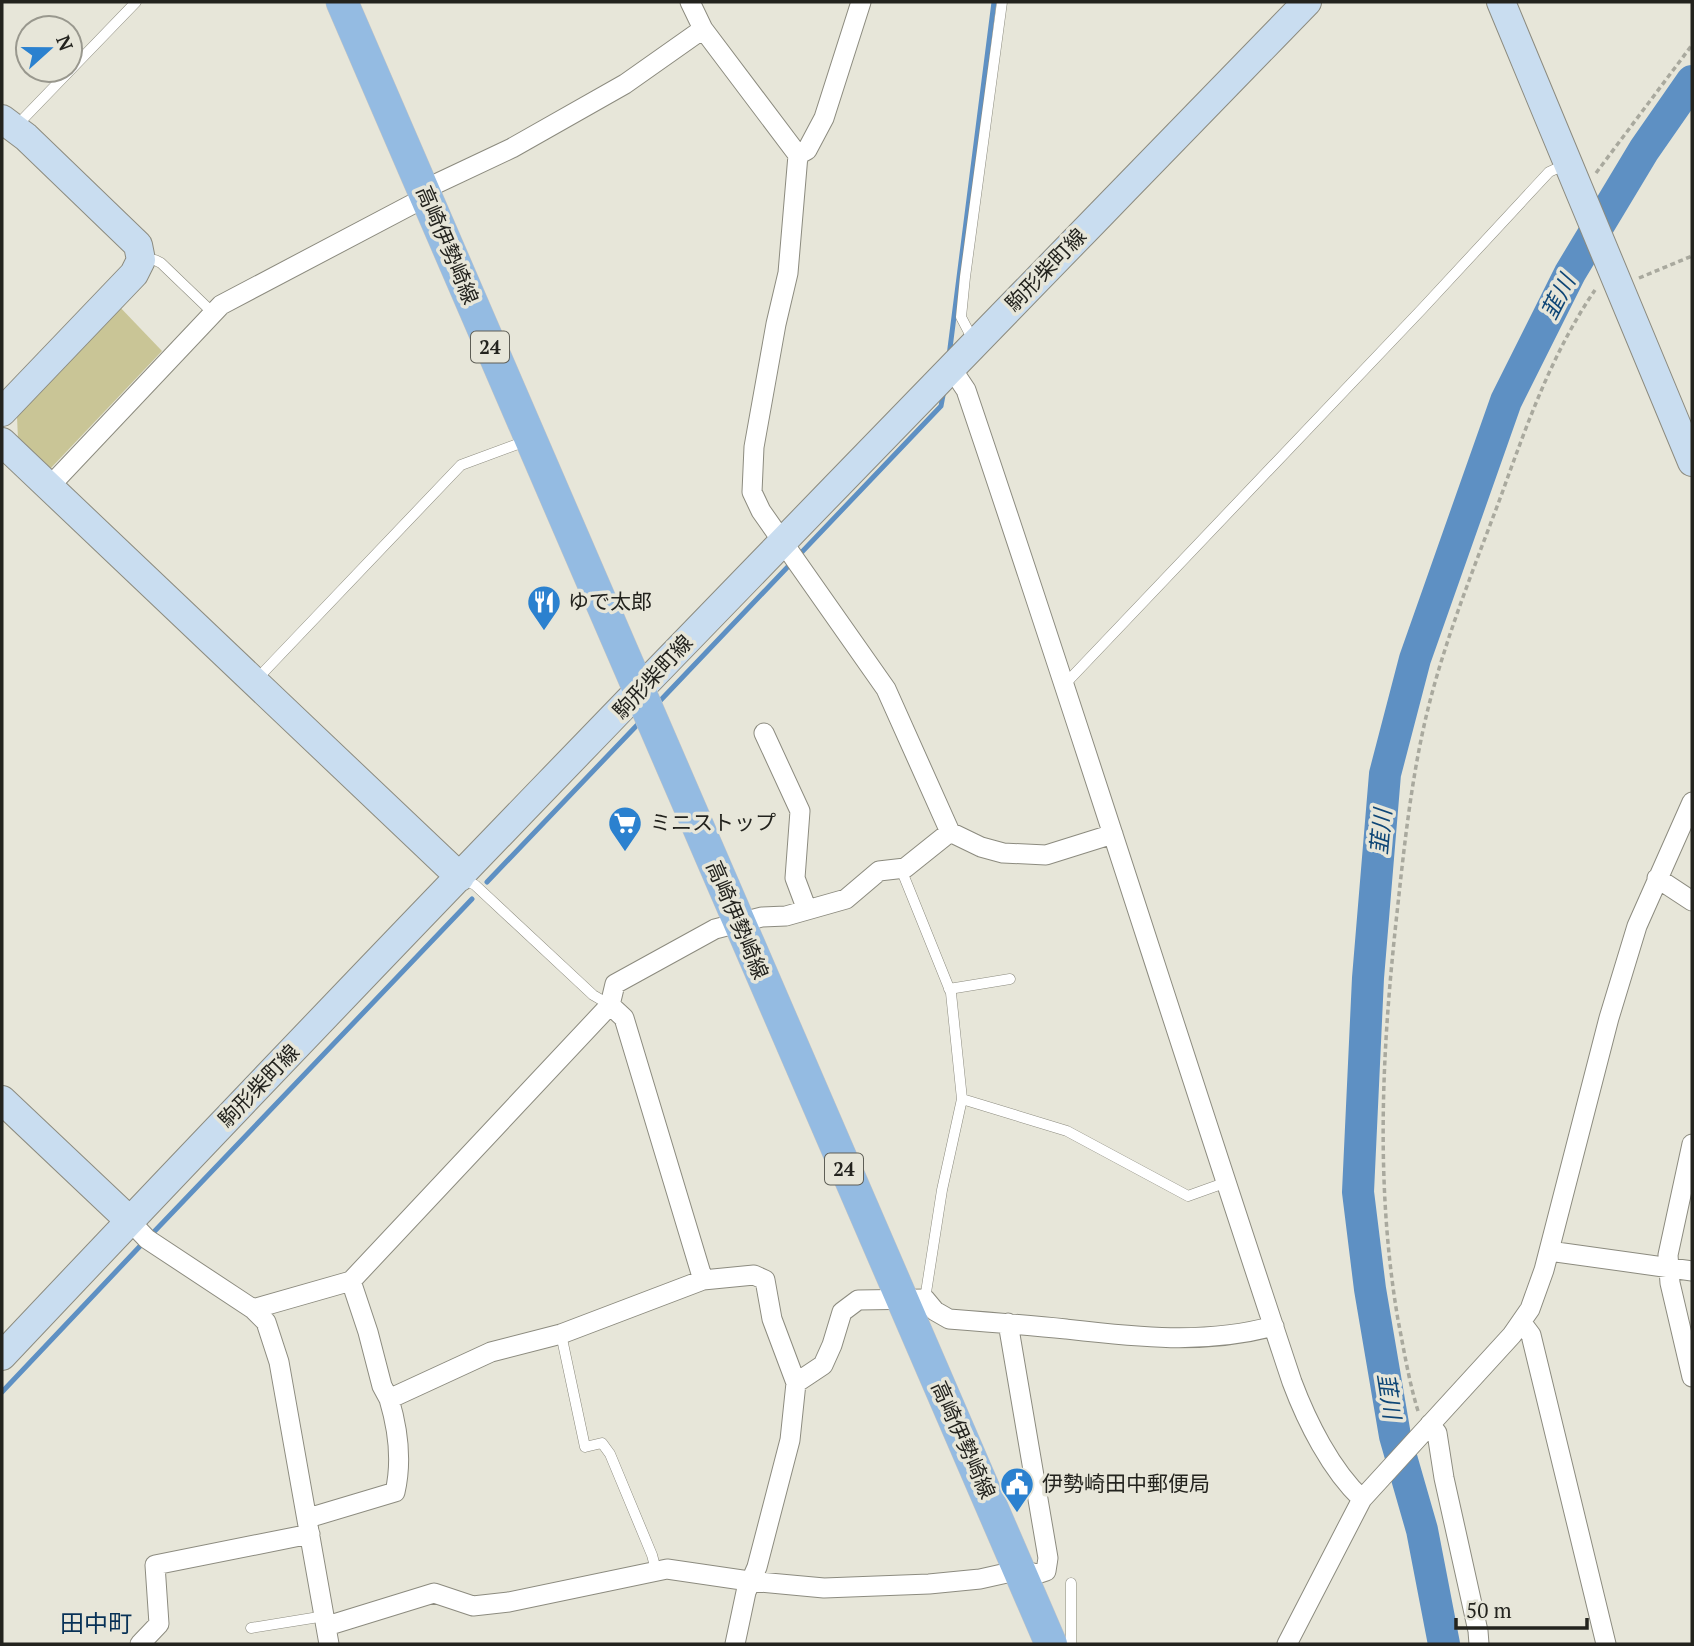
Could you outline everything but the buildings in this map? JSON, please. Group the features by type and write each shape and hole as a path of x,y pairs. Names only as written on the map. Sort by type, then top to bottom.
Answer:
{"main road":[{"name":"高崎伊勢崎線","path":"342,2 738,923 913,1299 1051,1644"},
{"name":"駒形柴町線","path":"2,1356 782,540 1307,2"},
{"path":"1501,2 1692,462"},
{"path":"2,412 134,274 141,260 138,245 9,124"},
{"path":"2,442 460,877"},
{"path":"2,1100 130,1221"}],"street":[{"path":"690,2 703,29 798,155 788,274 776,324 754,447 751,492 761,511 886,689 950,832 981,847 1003,853 1046,855 1113,834"},
{"path":"798,155 807,150 824,118 860,2"},
{"path":"49,487 212,312 226,302 625,84 703,29"},
{"path":"951,369 966,390 1066,683 1292,1382 1311,1427 1351,1489 1362,1499"},
{"path":"764,733 800,811 795,878 807,910"},
{"path":"1287,1644 1362,1499 1522,1322 1535,1296 1609,1018 1637,926 1692,802"},
{"path":"254,1308 351,1281 610,1005 615,984 715,929 762,917 786,916 846,899 880,871 905,868 950,832"},
{"path":"1657,878 1692,901"},
{"path":"610,1005 624,1018 703,1280"},
{"path":"1692,1144 1668,1255 1668,1267 1692,1377"},
{"path":"130,1221 147,1239 254,1308 266,1322 279,1362 327,1629 434,1593 473,1606 509,1602 667,1569 824,1588 929,1584 979,1579 1020,1570 1037,1574 1046,1571 1048,1558 1008,1323"},
{"path":"1549,1251 1692,1271"},
{"path":"389,1399 491,1352 561,1334 703,1280 754,1275 765,1280 772,1318 796,1383 790,1440 757,1567 749,1581 735,1644"},
{"path":"140,1644 159,1624 155,1564 309,1526 396,1492 400,1474 396,1420 382,1386 351,1281"},
{"path":"796,1383 823,1365 842,1312 858,1300 913,1299 948,1319 1155,1338 1206,1338 1274,1326"},
{"path":"1522,1322 1531,1335 1606,1644"},
{"path":"1425,1430 1437,1433 1479,1644"}],"lane":[{"path":"9,124 24,118 136,2"},
{"path":"975,343 961,317 1002,2"},
{"path":"1066,683 1549,173 1576,183"},
{"path":"141,260 161,262 212,312"},
{"path":"254,682 461,465 530,439"},
{"path":"901,869 949,989 961,1099 942,1190 913,1299"},
{"path":"460,877 475,885 593,995 610,1005"},
{"path":"949,989 1010,979"},
{"path":"961,1099 1067,1131 1188,1196 1227,1182"},
{"path":"561,1334 584,1447 602,1443 610,1454 656,1570"},
{"path":"1071,1583 1071,1644"},
{"path":"251,1628 327,1629"}],"path":[{"path":"1576,183 1591,178 1598,171 1692,45"},
{"path":"1425,1430 1403,1345 1385,1231 1382,1126 1390,983 1407,827 1426,717 1444,655 1527,424 1573,322 1598,286 1612,272 1692,256"}],"shaded area":[{"path":"116,303 162,351 49,470 18,440 17,416"}],"waterway":[{"path":"949,356 994,2"},
{"name":"韮川","path":"1444,1644 1422,1530 1395,1436 1370,1289 1358,1192 1368,978 1385,774 1415,659 1506,401 1570,273 1644,150 1692,81"},
{"path":"657,704 941,406 944,390"},
{"path":"487,882 641,721"},
{"path":"150,1236 472,899"},
{"path":"2,1392 143,1243"}],"place":[{"name":"ゆで太郎","path":"544,632"},
{"name":"ミニストップ","path":"625,853"},
{"name":"伊勢崎田中郵便局","path":"1017,1514"}],"district":[{"name":"田中町","path":"96,1624"}]}
